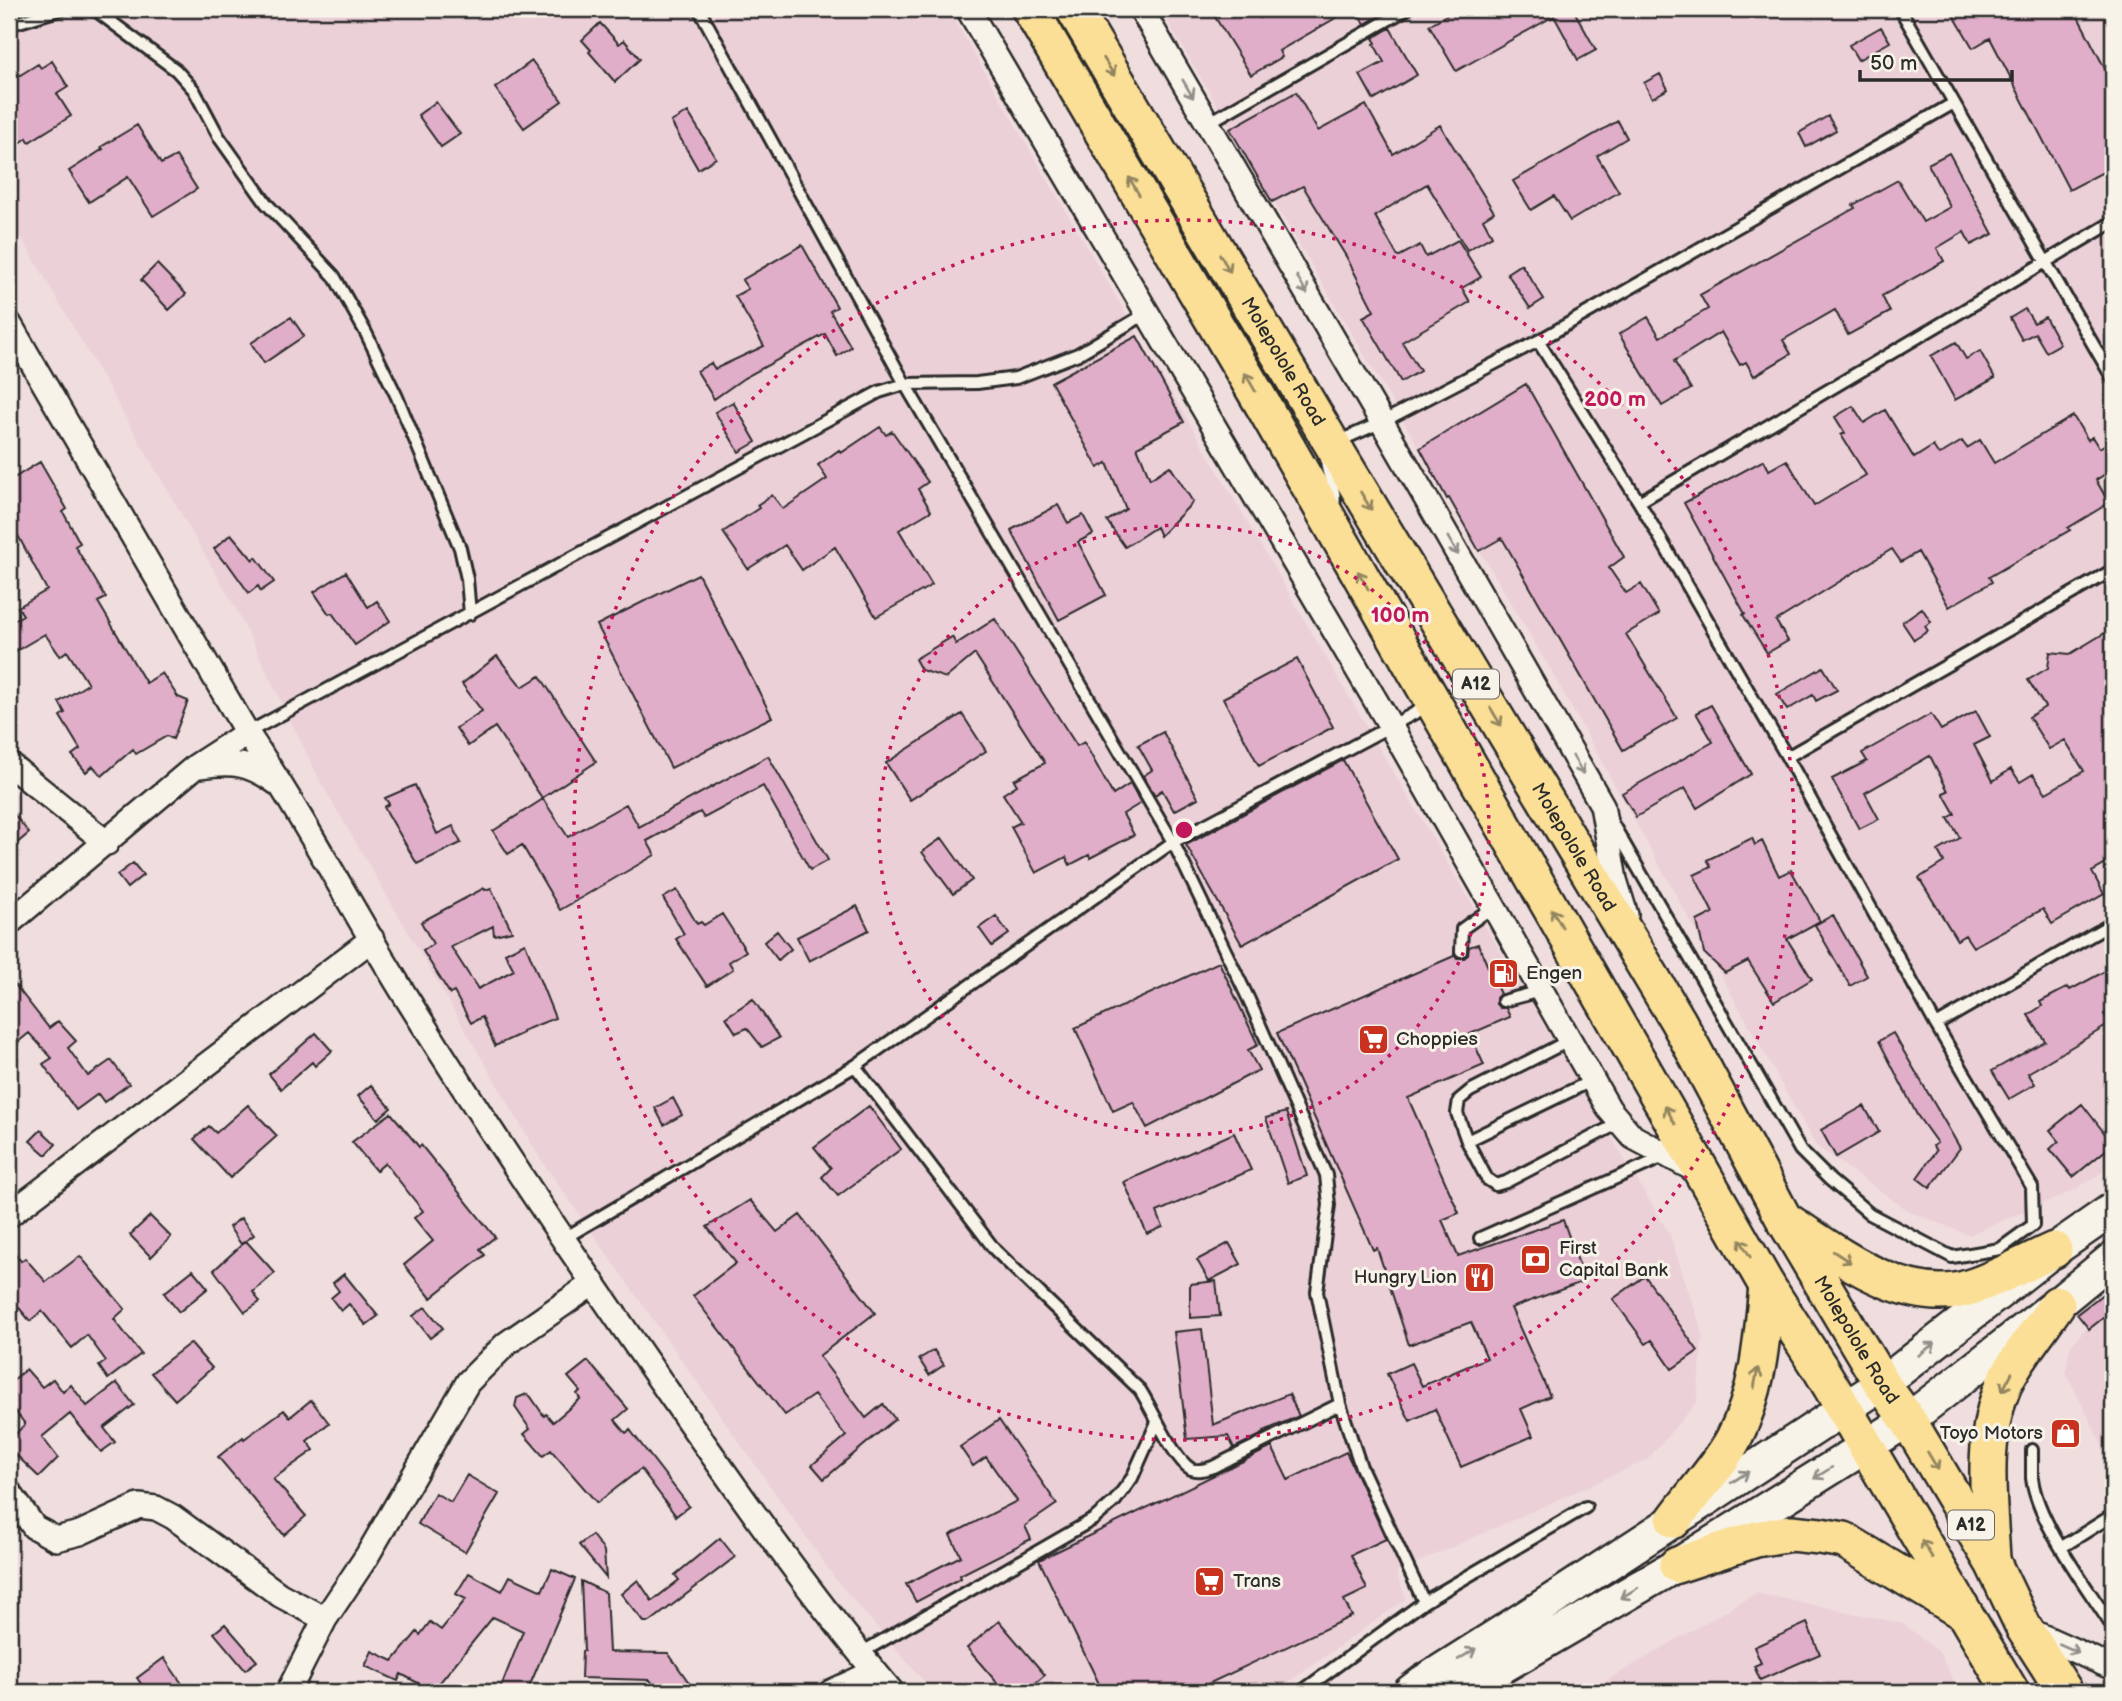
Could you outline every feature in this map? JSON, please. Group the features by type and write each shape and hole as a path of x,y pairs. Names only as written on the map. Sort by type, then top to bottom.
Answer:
{"main road":[{"name":"Molepolole Road","path":"1030,9 1326,516 1767,1286 1844,1408 2011,1692"},
{"name":"Molepolole Road","path":"1074,9 1678,1021 1784,1219 1993,1563 2024,1628 2065,1692"},
{"path":"1410,1692 1882,1384 2054,1250 2113,1209"},
{"path":"1784,1219 1863,1270 1899,1285 1942,1292 1969,1288 2054,1250"},
{"path":"1459,1692 1676,1564 1908,1420 2113,1258"},
{"path":"1674,1520 1733,1440 1747,1410 1756,1382 1767,1286"},
{"path":"1993,1563 1988,1450 1994,1412 2005,1382 2057,1304"},
{"path":"1676,1564 1756,1539 1791,1534 1844,1540 1967,1615"}],"street":[{"path":"968,9 1390,725 1619,1123 1633,1137 1703,1175"},
{"path":"1141,9 1602,806 1615,880 1637,953"},
{"path":"9,323 247,733 285,789 406,997 592,1284 767,1533 859,1654 892,1692"},
{"path":"9,923 196,766 247,733"},
{"path":"9,764 107,843"},
{"path":"196,766 244,764 285,789"},
{"path":"9,1215 372,939"},
{"path":"288,1692 325,1619 367,1556 468,1382 506,1344 592,1284"},
{"path":"9,1492 34,1527 56,1539 79,1533 139,1506 156,1508 173,1517 280,1595 325,1619"},
{"path":"2024,1628 2113,1668"},
{"path":"831,1692 874,1672"}],"lane":[{"path":"9,25 62,9"},
{"path":"94,9 176,70 194,90 219,137 266,203 334,275 397,397 460,548 467,579 470,614"},
{"path":"699,9 905,384 1173,842 1249,1000 1326,1175 1329,1205 1317,1292 1340,1404 1362,1466 1424,1602"},
{"path":"1208,123 1407,9"},
{"path":"1900,9 2113,379"},
{"path":"1326,516 1335,503 1325,465 1327,451 1332,444 1382,422 1538,341 1954,103"},
{"path":"1640,502 2113,222"},
{"path":"247,733 879,392 905,384 977,383 1016,378 1078,354 1147,313"},
{"path":"1538,341 1640,502 1787,757 1936,1025 2032,1187 2033,1224 2000,1248 1952,1257 1870,1214 1829,1180 1800,1150 1602,806"},
{"path":"1787,757 2113,570"},
{"path":"563,1239 855,1066 1173,842 1433,703"},
{"path":"1461,951 1462,929 1493,907"},
{"path":"1936,1025 2113,923"},
{"path":"1503,1001 1541,991"},
{"path":"1570,1040 1470,1091 1459,1100 1457,1113 1467,1141 1487,1179 1496,1185 1619,1123"},
{"path":"855,1066 995,1250 1140,1390 1157,1422 1190,1469 1200,1471 1213,1467 1340,1404"},
{"path":"1467,1141 1592,1080"},
{"path":"1480,1238 1667,1155"},
{"path":"859,1654 1094,1519 1115,1501 1132,1478 1157,1422"},
{"path":"2032,1450 2032,1480 2041,1510 2113,1628"},
{"path":"1301,1692 1424,1602 1586,1507"},
{"path":"2062,1547 2113,1515"}],"shaded area":[{"path":"9,9 948,9 1385,758 1670,1235 1703,1334 1697,1402 1647,1460 1396,1572 1406,1599 1275,1692 933,1692 836,1580 541,1160 321,783 235,607 9,216"},
{"path":"1160,9 2113,9 2113,1165 2073,1191 1969,1235 1910,1212 1816,1146 1551,671"},
{"path":"2113,1294 2113,1468 2066,1372 2070,1347"},
{"path":"1756,1593 1902,1623 1939,1652 1959,1692 1587,1692"}],"building":[{"path":"1210,9 1255,9 1260,18 1277,9 1351,9 1279,51 1282,57 1251,75"},
{"path":"1356,9 1379,9 1382,14 1365,24"},
{"path":"1457,9 1573,9 1596,50 1578,60 1554,16 1456,71 1429,25"},
{"path":"1950,9 2074,9 2113,84 2113,167 2069,190 1990,38 1973,48"},
{"path":"600,23 619,44 624,40 640,59 615,82 582,40"},
{"path":"1881,27 1890,42 1858,60 1849,45"},
{"path":"1390,28 1417,75 1374,100 1360,75 1384,62 1373,38"},
{"path":"52,61 68,87 57,94 71,116 29,142 27,138 9,151 9,82 38,64 41,68"},
{"path":"532,61 562,101 524,128 495,88"},
{"path":"1660,74 1668,89 1652,98 1644,83"},
{"path":"1296,92 1318,131 1366,105 1393,154 1440,125 1494,212 1483,219 1492,236 1467,250 1427,184 1375,216 1398,257 1420,245 1426,257 1458,240 1481,277 1462,288 1470,302 1402,342 1420,371 1401,382 1363,317 1374,311 1347,258 1303,186 1272,202 1230,129"},
{"path":"436,102 460,134 441,147 418,115"},
{"path":"688,112 716,158 698,169 671,122"},
{"path":"1828,116 1836,130 1806,147 1799,133"},
{"path":"1618,121 1627,138 1597,156 1619,192 1570,221 1554,196 1531,210 1513,181"},
{"path":"137,125 161,164 176,156 197,189 153,216 128,177 89,202 69,171"},
{"path":"1949,153 1993,234 1971,245 1964,232 1937,248 1944,261 1882,296 1890,312 1848,335 1835,310 1783,340 1791,354 1754,376 1746,362 1740,365 1721,332 1674,361 1691,389 1662,406 1619,334 1648,317 1660,337 1708,309 1700,295 1855,208 1853,205 1898,180 1923,222 1950,207 1928,164"},
{"path":"802,245 837,307 830,311 851,347 837,356 825,334 744,378 714,399 697,371 711,363 715,369 764,346 735,296 748,289 742,280"},
{"path":"157,264 186,294 169,310 141,280"},
{"path":"1521,264 1544,299 1530,308 1507,273"},
{"path":"2025,309 2034,323 2045,317 2060,344 2046,352 2035,333 2022,340 2010,318"},
{"path":"291,317 304,336 264,363 251,343"},
{"path":"1137,336 1184,422 1137,447 1150,479 1170,466 1193,502 1160,536 1156,527 1125,547 1107,521 1126,509 1107,463 1098,468 1051,382"},
{"path":"1956,342 1966,359 1980,351 1995,378 1955,400 1931,356"},
{"path":"1526,384 1624,557 1609,568 1626,593 1641,584 1659,614 1626,634 1677,718 1623,750 1502,538 1479,551 1420,448"},
{"path":"733,402 756,442 739,452 715,412"},
{"path":"1853,406 1864,423 1885,410 1914,458 1933,446 1939,455 1962,441 1967,448 1980,440 1994,463 2073,416 2088,440 2092,437 2099,448 2106,444 2113,456 2113,469 2096,480 2109,503 2068,528 2070,530 1989,577 1992,582 1949,607 1918,552 1901,562 1892,549 1776,621 1788,641 1767,653 1743,615 1745,614 1684,503 1764,460 1769,470 1787,460 1814,506 1866,475 1841,435 1845,433 1835,417"},
{"path":"880,427 886,435 892,431 928,482 918,489 931,511 899,530 932,585 876,617 835,547 802,570 785,545 748,569 723,532 759,508 757,505 772,495 783,509 827,479 818,465"},
{"path":"40,462 67,509 63,512 80,543 75,546 106,598 98,602 146,683 162,673 178,697 188,701 173,739 167,736 136,754 133,749 102,776 93,766 86,772 72,755 80,749 60,716 65,713 59,702 88,684 67,651 60,656 45,634 9,655 9,623 23,615 18,607 47,590 14,528 9,530 9,481"},
{"path":"1058,505 1068,523 1083,515 1093,534 1078,542 1106,595 1059,620 1011,530"},
{"path":"231,534 253,560 256,557 274,582 261,591 258,586 249,593 214,549"},
{"path":"346,572 368,607 377,601 390,621 355,645 314,592"},
{"path":"698,574 772,717 671,768 597,625"},
{"path":"1922,608 1931,622 1925,626 1928,631 1914,640 1902,622"},
{"path":"995,619 1077,746 1084,742 1113,795 1130,784 1141,803 1123,814 1134,835 1090,858 1089,855 1070,865 1066,857 1036,873 1011,827 1021,822 1003,794 1017,785 1014,780 1045,763 975,654 946,678 921,670 915,659 952,637 956,644"},
{"path":"2113,628 2113,860 2092,872 2104,894 2052,924 2043,909 1973,947 1965,935 1957,940 1919,878 1944,862 1938,851 1960,838 1948,818 1955,814 1943,793 1948,791 1930,756 1865,793 1879,819 1859,829 1832,779 1867,761 1862,753 1931,714 1941,730 1976,711 1990,737 1974,745 1993,781 2011,769 2020,782 2033,774 2046,793 2084,771 2065,740 2049,749 2029,717 2045,707 2028,680 2048,668 2050,652 2070,654"},
{"path":"497,656 522,687 540,676 596,762 542,798 495,727 468,746 456,728 482,711 462,684"},
{"path":"1297,659 1333,727 1259,766 1223,698"},
{"path":"1823,667 1837,690 1816,701 1813,695 1787,710 1777,694"},
{"path":"1711,705 1751,774 1697,808 1685,788 1636,817 1622,793 1713,742 1696,713"},
{"path":"962,714 986,751 910,800 886,763"},
{"path":"1163,732 1198,798 1174,811 1162,790 1155,795 1143,776 1152,770 1138,745"},
{"path":"768,756 828,860 810,870 763,786 704,818 700,812 647,841 655,855 560,910 522,845 508,854 493,831 543,799 568,837 626,804 639,827"},
{"path":"1343,760 1398,859 1242,945 1186,845"},
{"path":"415,785 437,834 453,826 461,843 417,864 384,807 389,804 385,798"},
{"path":"9,808 29,833 9,850"},
{"path":"942,838 972,880 953,894 922,852"},
{"path":"1752,838 1755,845 1762,841 1779,876 1791,870 1820,921 1787,939 1812,979 1774,1002 1748,961 1725,973 1704,953 1697,921 1713,913 1694,875 1711,867 1707,860"},
{"path":"133,863 143,875 127,888 117,875"},
{"path":"484,888 491,888 512,931 494,935 493,926 451,947 478,989 514,970 505,953 525,943 555,1018 522,1031 523,1033 495,1046 482,1017 471,1023 454,992 450,994 423,951 433,944 421,922"},
{"path":"677,890 697,924 701,922 704,925 722,914 746,951 729,962 733,969 707,986 676,939 684,934 663,898"},
{"path":"857,906 869,930 809,961 797,937"},
{"path":"1833,915 1867,976 1850,986 1815,925"},
{"path":"996,916 1009,934 992,946 979,928"},
{"path":"777,931 791,949 778,960 764,942"},
{"path":"1478,944 1500,994 1496,998 1496,1004 1500,1008 1506,1008 1510,1017 1470,1034 1484,1065 1408,1098 1459,1213 1442,1220 1458,1256 1563,1220 1585,1281 1511,1308 1550,1396 1521,1409 1533,1436 1461,1467 1435,1409 1410,1421 1387,1374 1411,1363 1422,1386 1487,1358 1471,1322 1409,1345 1377,1248 1373,1250 1277,1033 1454,954 1457,958 1464,958 1468,955 1469,947"},
{"path":"1219,962 1258,1045 1248,1050 1259,1070 1147,1128 1133,1102 1113,1111 1075,1028"},
{"path":"2113,967 2113,1009 2104,1014 2110,1024 2028,1073 2035,1084 2009,1099 1992,1071 2045,1041 2028,1015 2042,1006 2040,1002 2068,987 2070,990"},
{"path":"9,977 49,1028 58,1021 76,1041 68,1048 88,1076 111,1060 129,1084 104,1102 98,1094 76,1110 43,1064 52,1058 29,1033 18,1042 9,1030"},
{"path":"753,999 779,1038 762,1047 747,1028 736,1033 726,1017"},
{"path":"316,1033 332,1051 315,1066 312,1062 281,1089 269,1074"},
{"path":"1893,1033 1960,1148 1930,1188 1917,1178 1936,1151 1933,1146 1937,1143 1917,1115 1879,1041"},
{"path":"371,1085 391,1108 378,1119 358,1096"},
{"path":"673,1098 682,1115 664,1125 655,1108"},
{"path":"2082,1104 2113,1144 2073,1177 2050,1149 2059,1141 2050,1130"},
{"path":"248,1105 277,1136 230,1178 194,1139 209,1126 216,1133"},
{"path":"869,1106 901,1149 838,1196 822,1177 831,1168 814,1147"},
{"path":"1864,1106 1879,1132 1836,1157 1821,1130"},
{"path":"1286,1112 1307,1176 1288,1183 1266,1118"},
{"path":"391,1113 419,1147 421,1145 495,1237 480,1249 485,1255 431,1298 404,1265 433,1241 414,1218 423,1211 385,1163 376,1171 352,1142"},
{"path":"41,1130 56,1144 46,1155 30,1141"},
{"path":"1234,1133 1251,1170 1157,1212 1163,1227 1147,1234 1124,1182"},
{"path":"750,1200 777,1232 800,1215 875,1313 819,1356 866,1418 883,1404 895,1419 824,1479 812,1465 846,1436 814,1395 785,1415 693,1296 736,1263 707,1227"},
{"path":"150,1216 171,1237 151,1257 130,1235"},
{"path":"241,1218 254,1235 241,1244 229,1227"},
{"path":"246,1241 275,1273 253,1292 260,1302 245,1312 214,1270"},
{"path":"1229,1243 1241,1264 1209,1281 1197,1260"},
{"path":"9,1246 21,1261 25,1258 46,1282 80,1256 125,1309 114,1319 141,1354 108,1379 99,1366 106,1361 87,1335 72,1348 42,1311 30,1321 9,1296"},
{"path":"193,1270 208,1288 179,1312 164,1293"},
{"path":"344,1274 378,1316 366,1325 349,1304 341,1311 331,1298 339,1291 333,1283"},
{"path":"1645,1276 1698,1351 1672,1369 1652,1340 1646,1344 1613,1299"},
{"path":"1216,1281 1220,1316 1190,1318 1190,1284"},
{"path":"2113,1286 2113,1310 2089,1329 2077,1314"},
{"path":"425,1307 443,1328 430,1338 413,1316"},
{"path":"1202,1329 1213,1425 1289,1394 1299,1416 1234,1448 1228,1436 1187,1439 1174,1332"},
{"path":"190,1343 212,1368 175,1400 151,1373"},
{"path":"934,1350 944,1365 929,1375 919,1359"},
{"path":"588,1361 628,1409 615,1420 626,1433 630,1430 689,1506 676,1516 641,1469 597,1503 551,1450 543,1456 524,1434 530,1429 515,1407 517,1398 527,1394 544,1416 546,1414 553,1422 580,1399 577,1394 580,1391 568,1377"},
{"path":"26,1369 42,1387 53,1379 63,1392 71,1385 87,1406 117,1383 134,1405 104,1428 115,1442 101,1452 70,1414 42,1437 58,1458 39,1477 9,1448 9,1441 25,1424 9,1403 9,1384"},
{"path":"311,1400 329,1423 307,1441 314,1450 273,1479 306,1516 284,1535 218,1457 284,1410 290,1417"},
{"path":"999,1420 1057,1504 1025,1526 1031,1539 960,1575 961,1578 916,1602 906,1584 961,1556 950,1535 1017,1501 986,1457 973,1466 960,1447"},
{"path":"1272,1447 1288,1480 1346,1452 1350,1460 1386,1539 1351,1555 1367,1589 1344,1600 1352,1616 1191,1692 1103,1692 1039,1560"},
{"path":"467,1475 499,1494 465,1552 418,1524 435,1493 451,1502"},
{"path":"592,1535 604,1551 606,1578 579,1545"},
{"path":"720,1538 735,1557 650,1622 644,1622 621,1594 638,1580 652,1601 679,1580 675,1575"},
{"path":"552,1569 575,1579 527,1692 499,1692 523,1631 493,1617 433,1691 401,1674 398,1681 365,1666 372,1651 393,1661 417,1632 420,1635 430,1622 441,1630 466,1599 456,1594 469,1573 502,1591 510,1576 542,1591"},
{"path":"581,1581 606,1593 609,1652 668,1653 690,1684 679,1692 659,1692 650,1680 581,1678 584,1651"},
{"path":"999,1621 1045,1675 1025,1692 1005,1692 967,1648"},
{"path":"1807,1623 1820,1654 1760,1680 1754,1666 1761,1663 1754,1647"},
{"path":"225,1624 257,1661 245,1670 214,1633"},
{"path":"164,1658 183,1685 175,1692 147,1692 137,1678"}],"place":[{"name":"Engen","path":"1503,973"},
{"name":"Choppies","path":"1373,1039"},
{"name":"First Capital Bank","path":"1536,1259"},
{"name":"Hungry Lion","path":"1480,1277"},
{"name":"Toyo Motors","path":"2066,1433"},
{"name":"Trans","path":"1210,1581"}]}
